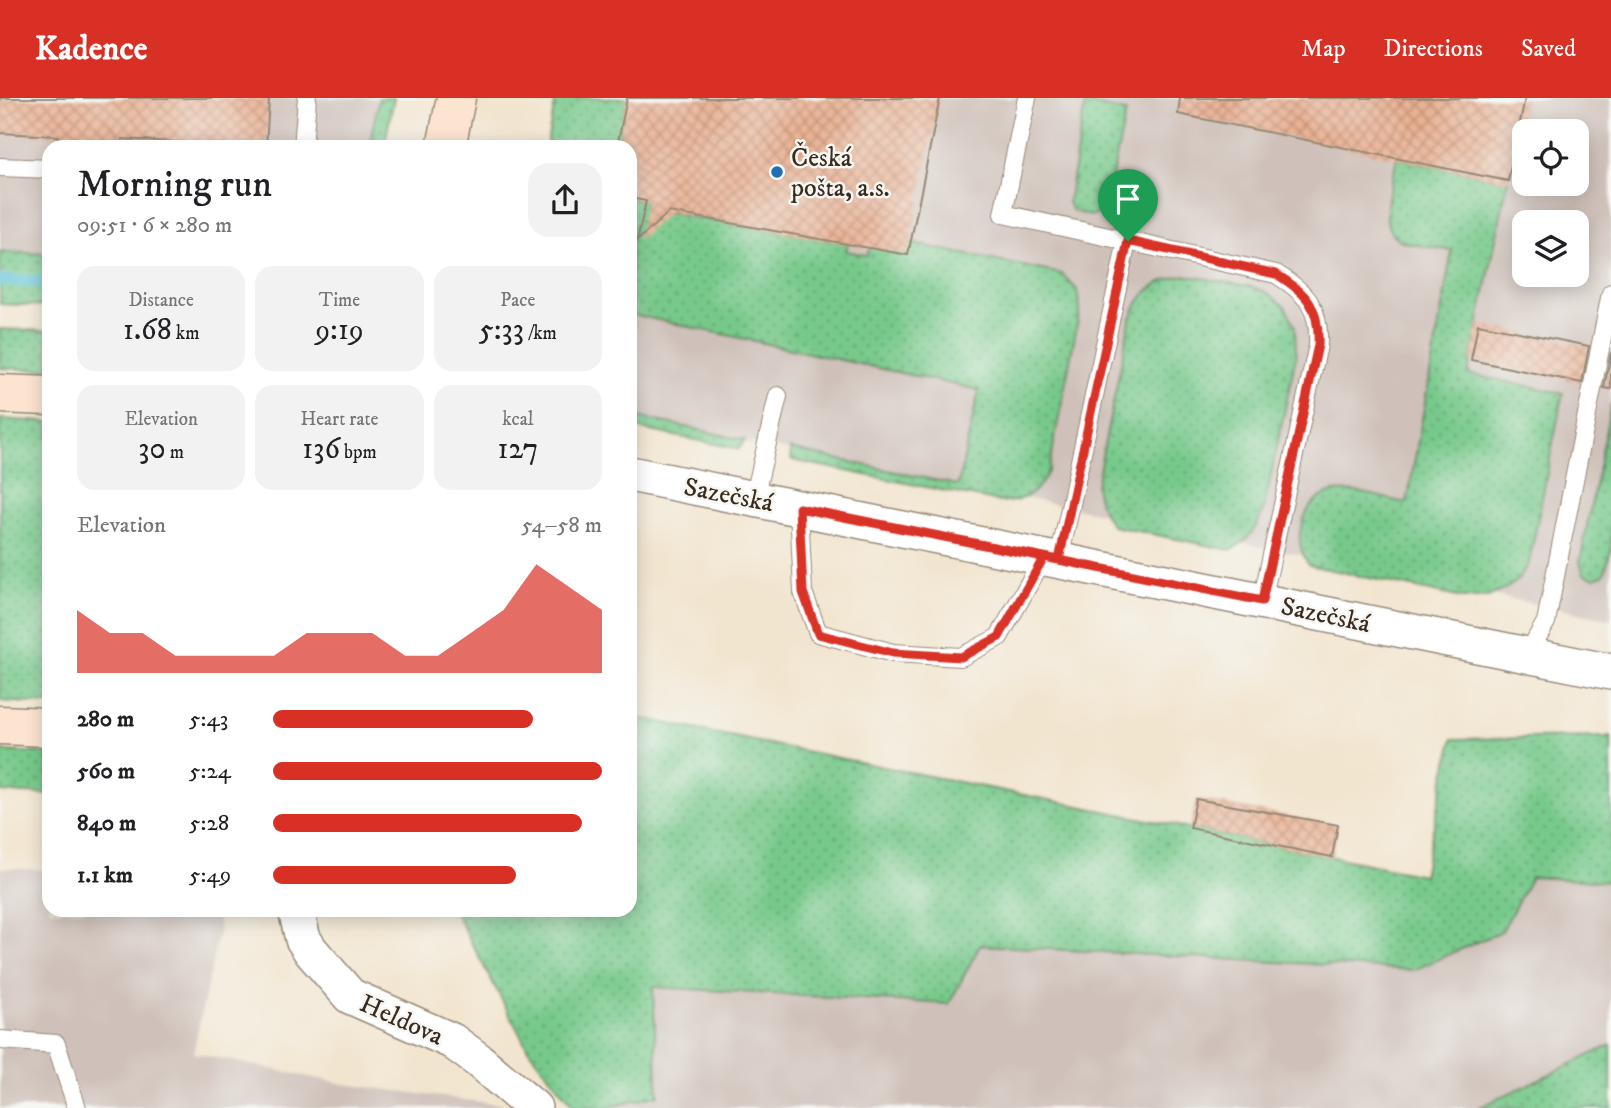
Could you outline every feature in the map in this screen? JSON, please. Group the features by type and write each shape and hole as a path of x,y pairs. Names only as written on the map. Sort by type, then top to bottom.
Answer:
{"street":[{"path":"447,140 456,98"},
{"path":"0,394 42,396"},
{"name":"Sazečská","path":"637,475 1527,655 1610,669"},
{"path":"0,725 42,727"},
{"name":"Heldova","path":"298,917 303,939 350,996 452,1041 534,1108"}],"lane":[{"path":"304,140 307,98"},
{"path":"1027,98 1003,214 1276,274 1297,286 1310,302 1319,324 1318,345 1262,601"},
{"path":"0,167 42,169"},
{"path":"799,508 803,592 818,634 893,653 961,657 999,637 1051,559 1128,241"},
{"path":"1527,655 1546,622 1611,293"},
{"path":"754,499 778,396"},
{"path":"0,1040 56,1044 77,1108"}],"shaded area":[{"path":"0,98 379,98 370,140 42,140 42,254 0,252"},
{"path":"564,98 1611,98 1611,620 1169,527 637,420 637,140 555,140"},
{"path":"0,868 42,870 42,917 217,917 219,930 193,1053 344,1084 527,1108 0,1108"},
{"path":"1531,877 1611,882 1611,1045 1478,1108 606,1108 658,1094 652,987 949,1004 980,945 1414,970 1502,931"}],"green space":[{"path":"379,98 394,98 385,140 370,140"},
{"path":"556,98 627,98 618,140 547,140"},
{"path":"1085,103 1126,112 1106,204 1101,211 1091,216 1073,211 1068,203"},
{"path":"1397,158 1508,181 1468,374 1563,393 1529,563 1517,581 1488,597 1462,598 1309,565 1300,545 1300,530 1310,508 1320,498 1333,492 1362,493 1407,503 1452,251 1408,243 1393,235 1388,226 1387,204"},
{"path":"637,199 646,201 645,209 848,243 846,251 867,255 870,247 910,243 1062,274 1077,290 1080,309 1049,469 1041,484 1024,498 1000,502 791,460 790,449 958,485 979,390 637,316"},
{"path":"0,252 42,254 42,306 0,304"},
{"path":"1184,275 1253,287 1266,292 1285,306 1295,326 1296,356 1264,508 1252,533 1230,550 1113,526 1103,512 1097,491 1096,485 1134,310 1144,295 1157,284"},
{"path":"0,329 42,331 42,370 0,368"},
{"path":"1611,404 1611,550 1604,574 1594,578 1584,574 1580,562"},
{"path":"637,417 745,440 739,449 637,428"},
{"path":"0,419 42,422 42,704 0,701"},
{"path":"637,717 1423,875 1453,739 1611,737 1611,882 1531,877 1502,931 1414,970 980,945 949,1004 653,987 658,1095 606,1108 574,1108 528,1049 458,917 637,917"},
{"path":"0,751 42,753 42,794 0,792"},
{"path":"1611,1045 1611,1108 1478,1108"}],"building":[{"path":"0,98 269,98 266,140 58,140 58,136 0,133"},
{"name":"Česká pošta, a.s.","path":"627,98 940,98 908,255 669,212 637,241 646,201 637,199 637,140 618,140"},
{"path":"1180,98 1525,98 1521,119 1512,119 1512,161 1508,181 1178,114"},
{"path":"1478,324 1589,346 1582,383 1471,360"},
{"path":"1611,352 1611,389 1604,388"},
{"path":"1196,799 1338,825 1332,857 1190,828"}],"waterway":[{"path":"0,280 42,282"}],"place":[{"name":"Česká pošta, a.s.","path":"777,172"}],"route":[{"path":"1128,241 1059,560 1044,557 962,541 799,508 803,592 818,634 893,653 961,657 999,637 1044,557 1262,601 1318,345 1319,324 1310,302 1297,286 1276,274 1128,241"}]}
